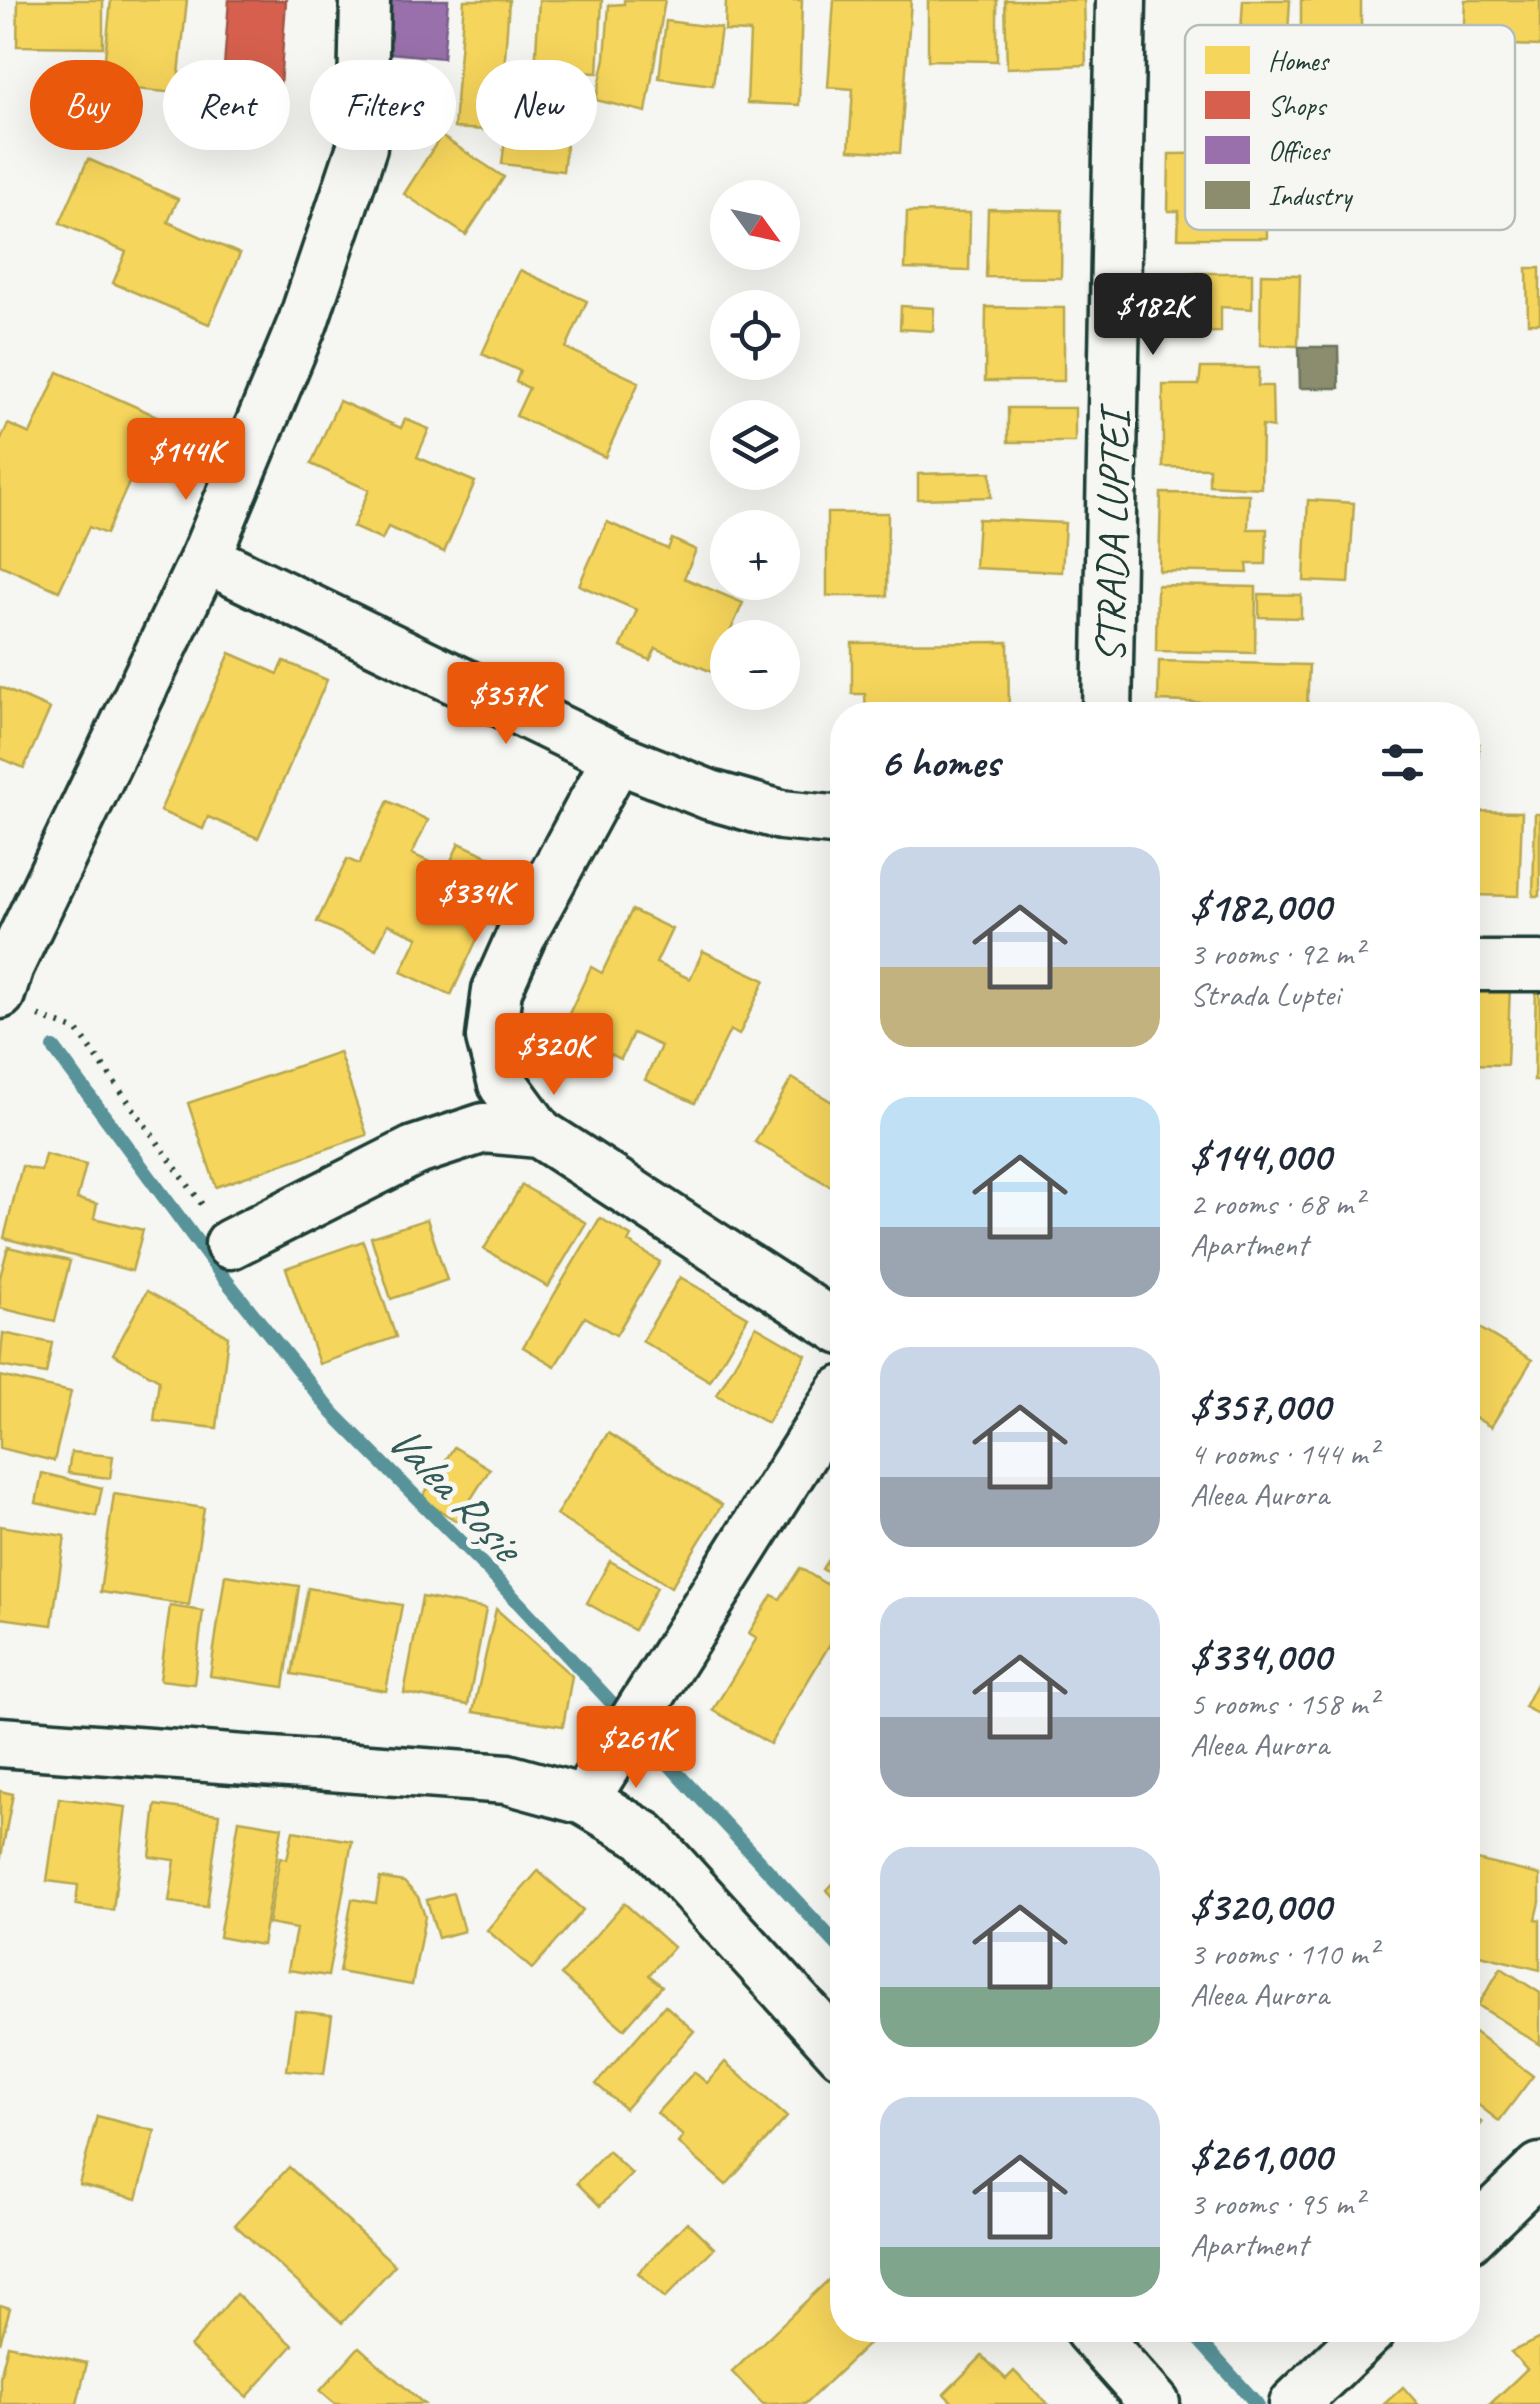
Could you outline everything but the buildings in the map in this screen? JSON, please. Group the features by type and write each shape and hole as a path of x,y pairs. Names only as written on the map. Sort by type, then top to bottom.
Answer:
{"street":[{"path":"16,1004 9,966 205,558 303,322 362,147 365,0"},
{"name":"STRADA LUPTEI","path":"1107,702 1122,0"},
{"path":"205,558 617,758 710,795 781,815 830,820"},
{"path":"617,758 496,990 491,1038 503,1084 539,1133 830,1322"},
{"path":"1480,966 1540,966"},
{"path":"230,1244 414,1151 484,1128 539,1133"},
{"path":"584,1800 830,1410"},
{"path":"0,1742 506,1779 584,1800 645,1836 830,2040"},
{"path":"1480,2226 1540,2168"},
{"path":"1100,2342 1155,2404"},
{"path":"1294,2404 1359,2342"}],"path":[{"path":"16,1004 78,1031 230,1244"}],"waterway":[{"name":"Valea Roșie","path":"54,1048 221,1274 333,1413 486,1568 830,1937"},
{"name":"Valea Roșie","path":"1201,2342 1257,2404"}]}
